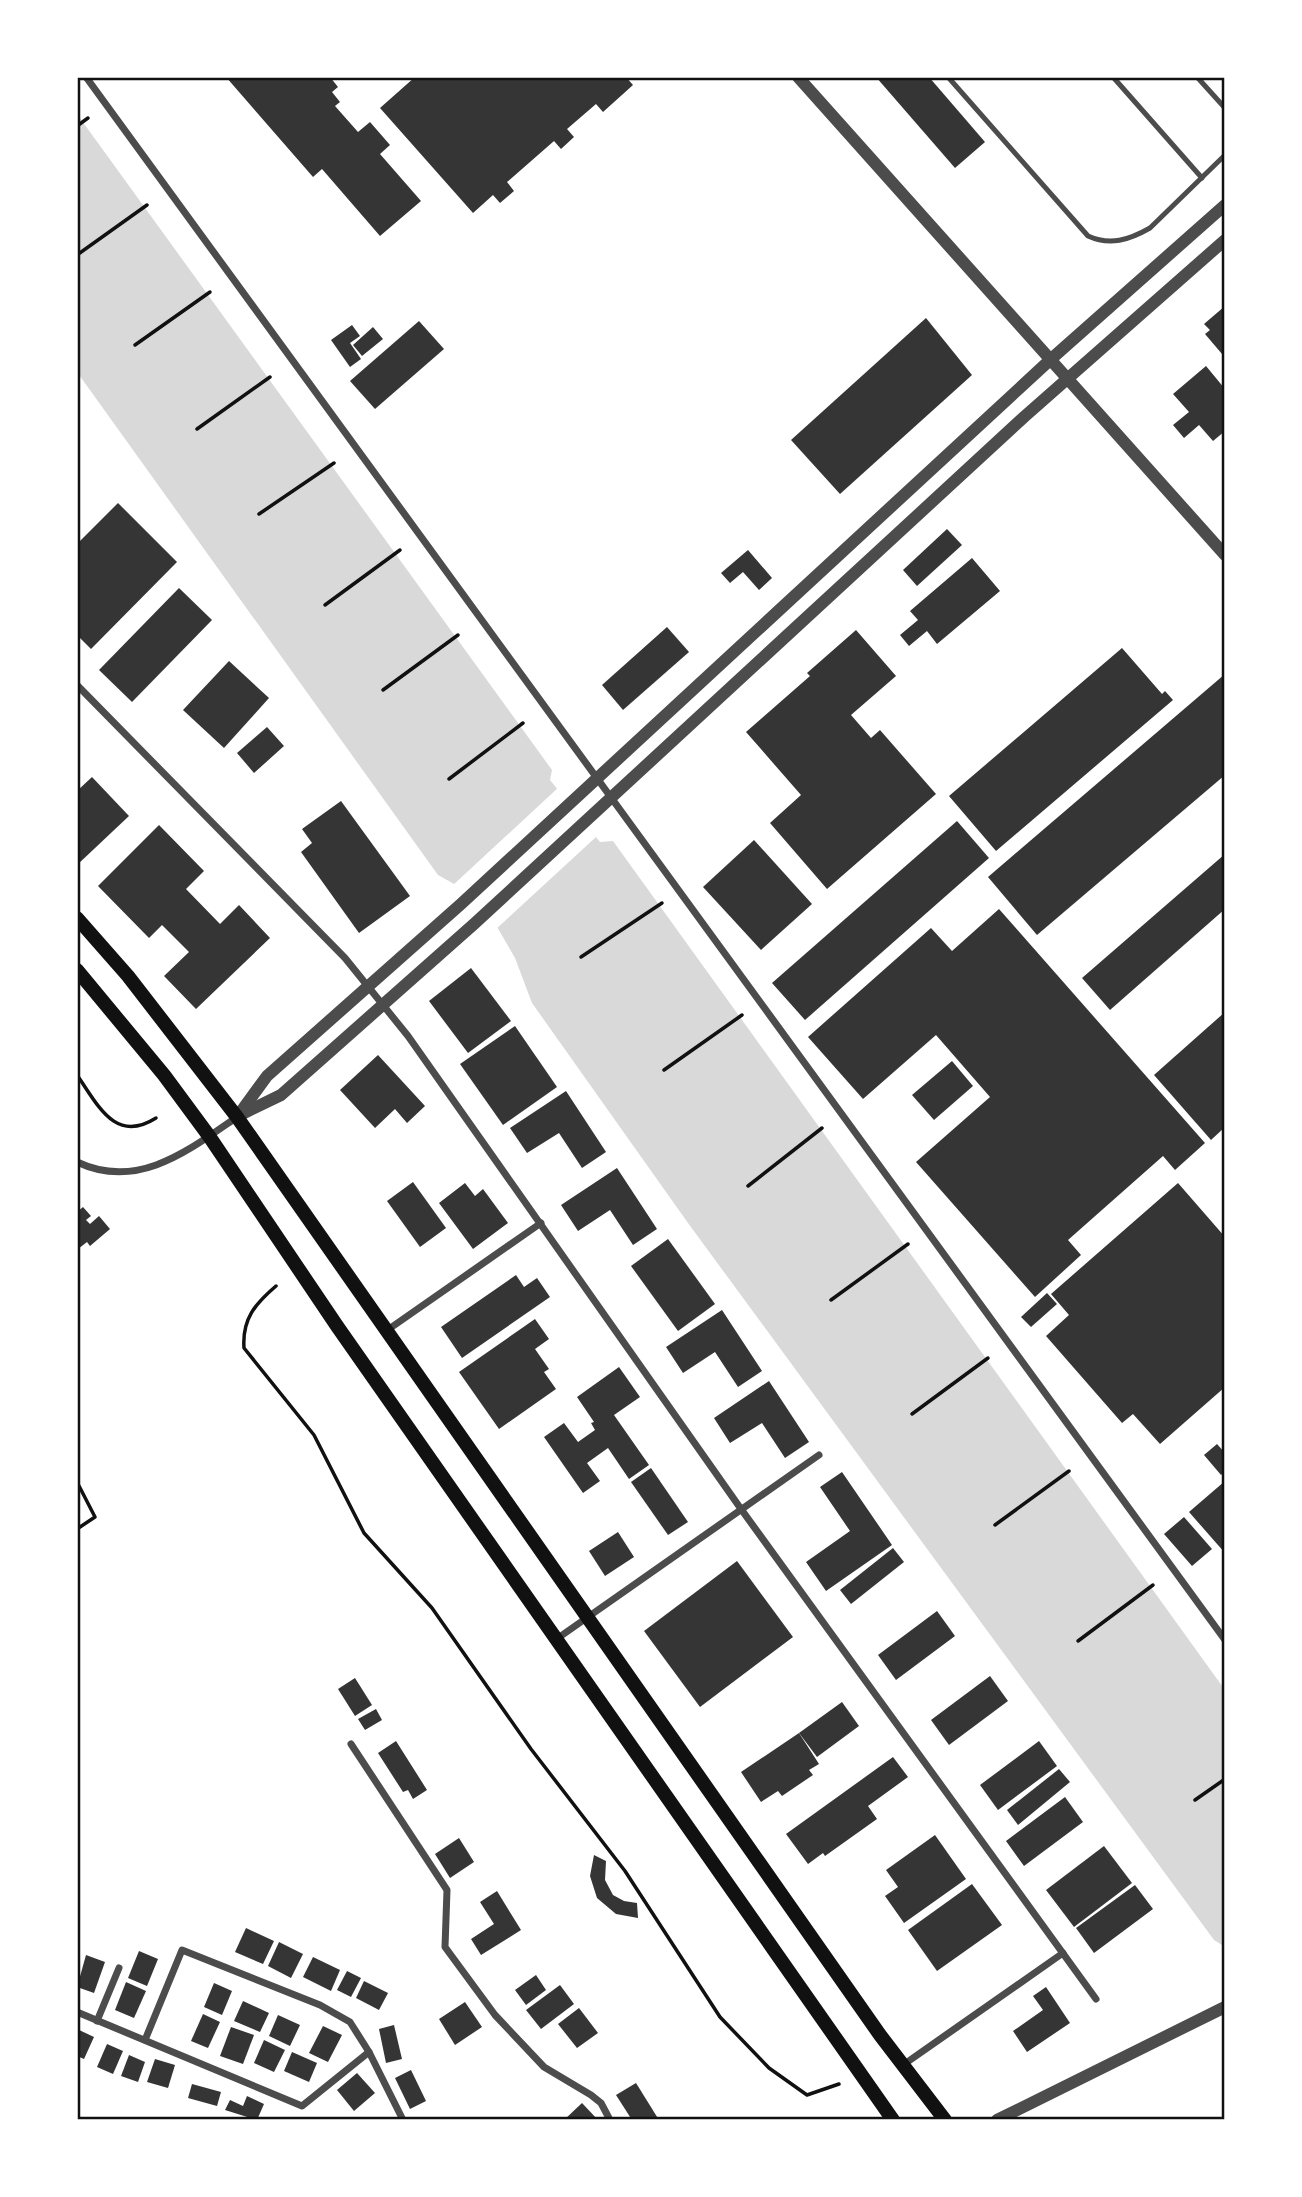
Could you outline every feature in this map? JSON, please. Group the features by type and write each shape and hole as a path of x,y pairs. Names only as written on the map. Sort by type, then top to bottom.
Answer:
{"main road":[{"path":"77,918 128,976 237,1116 903,2065 945,2120"},
{"path":"77,970 164,1076 209,1136 337,1326 893,2120"}],"street":[{"path":"86,77 1225,1640"},
{"path":"798,77 1225,555"},
{"path":"237,1116 267,1076 461,904 1050,360 1225,205"},
{"path":"77,1162 93,1169 113,1171 156,1166 182,1156 237,1116 281,1096 589,820 1068,379 1225,240"},
{"path":"77,685 345,958 408,1036 741,1509 1096,1999"},
{"path":"386,1331 541,1223"},
{"path":"558,1638 819,1455"},
{"path":"351,1744 447,1889 445,1947 495,2015 544,2067 601,2103 610,2120"},
{"path":"145,2040 182,1950 320,2005 350,2022 369,2052 403,2120"},
{"path":"903,2065 1063,1953"},
{"path":"97,2021 119,1968"},
{"path":"997,2120 1225,2007"},
{"path":"77,2012 302,2106 369,2052"}],"lane":[{"path":"948,77 1088,236 1102,242 1134,237 1150,228 1225,155"},
{"path":"1113,77 1202,178"},
{"path":"1197,77 1225,108"}],"path":[{"path":"77,126 88,118"},
{"path":"77,255 147,205"},
{"path":"135,345 210,292"},
{"path":"197,429 271,377"},
{"path":"259,514 334,463"},
{"path":"324,605 400,550"},
{"path":"383,690 458,635"},
{"path":"449,779 523,723"},
{"path":"581,957 662,903"},
{"path":"664,1070 741,1015"},
{"path":"77,1075 114,1122 127,1128 140,1129 156,1118"},
{"path":"748,1186 822,1128"},
{"path":"831,1300 908,1244"},
{"path":"276,1286 250,1311 244,1327 244,1348 314,1434 364,1533 432,1608 531,1749 625,1871 720,2017 791,2087 807,2095 839,2084"},
{"path":"912,1414 988,1358"},
{"path":"995,1525 1069,1471"},
{"path":"77,1482 95,1517 77,1529"},
{"path":"1078,1641 1153,1585"},
{"path":"1195,1800 1225,1779"}],"shaded area":[{"path":"77,114 552,770 550,780 600,842 613,841 1225,1690 1225,1947 1214,1940 688,1223 532,1003 515,958 481,899 438,875 77,372"}],"pier":[{"path":"560,786 596,837 495,930 479,901 452,886"}],"building":[{"path":"226,77 330,77 338,87 332,92 340,102 335,106 358,132 370,122 390,145 380,154 421,201 380,236 322,169 313,177"},
{"path":"415,77 626,77 633,85 603,112 596,104 567,129 574,137 561,149 554,141 507,182 514,191 500,203 493,195 473,213 380,108"},
{"path":"876,77 929,77 985,142 955,168"},
{"path":"1225,306 1225,351 1222,354 1205,334 1210,330 1204,324"},
{"path":"926,318 972,375 840,494 791,440"},
{"path":"419,321 444,349 375,409 350,381"},
{"path":"352,325 360,336 350,343 361,359 350,367 331,340"},
{"path":"373,327 383,339 362,356 353,345"},
{"path":"1206,366 1225,389 1225,431 1213,441 1199,425 1184,438 1173,425 1189,412 1173,394"},
{"path":"118,503 177,562 91,649 77,635 77,544"},
{"path":"947,529 962,545 917,586 903,570"},
{"path":"748,550 772,578 759,590 743,572 730,583 721,573"},
{"path":"972,558 1000,591 937,644 927,631 909,646 900,635 918,620 910,611"},
{"path":"179,588 212,620 132,702 99,670"},
{"path":"667,627 689,652 623,710 602,685"},
{"path":"856,630 896,676 851,715 871,738 880,730 936,794 827,889 770,823 801,795 746,732 810,676 807,673"},
{"path":"1122,648 1162,694 1165,691 1173,700 996,851 949,796"},
{"path":"229,661 269,698 224,748 183,710"},
{"path":"1225,674 1225,775 1037,935 988,877"},
{"path":"267,727 284,746 254,773 237,753"},
{"path":"92,777 129,816 77,865 77,791"},
{"path":"341,801 410,896 359,933 301,852 312,843 302,829"},
{"path":"957,821 989,858 805,1020 772,983"},
{"path":"159,825 204,871 186,889 220,924 239,905 270,938 196,1009 164,976 189,952 162,925 149,938 98,886"},
{"path":"754,840 812,904 761,950 703,887"},
{"path":"1225,854 1225,909 1110,1010 1082,978"},
{"path":"999,909 1205,1143 1175,1170 1163,1156 1068,1240 1081,1255 1035,1297 916,1162 990,1097 936,1035 863,1099 808,1037 931,928 952,951"},
{"path":"471,968 511,1021 468,1053 429,1001"},
{"path":"1225,1012 1225,1127 1211,1140 1154,1075"},
{"path":"515,1026 557,1087 503,1125 460,1064"},
{"path":"378,1055 425,1106 407,1123 395,1109 375,1128 340,1090"},
{"path":"952,1061 973,1086 934,1120 912,1095"},
{"path":"566,1091 606,1152 582,1168 559,1133 527,1153 510,1128"},
{"path":"617,1168 657,1229 633,1245 610,1210 578,1231 561,1205"},
{"path":"413,1182 446,1228 420,1247 387,1201"},
{"path":"465,1183 475,1196 483,1189 508,1223 473,1249 439,1203"},
{"path":"1178,1183 1225,1237 1225,1387 1160,1444 1133,1414 1122,1423 1046,1336 1069,1315 1051,1294"},
{"path":"83,1207 91,1216 86,1220 90,1224 99,1216 110,1229 90,1246 87,1242 78,1249 77,1212"},
{"path":"668,1239 715,1304 678,1331 631,1266"},
{"path":"516,1275 524,1287 537,1278 550,1297 462,1358 441,1327"},
{"path":"1047,1293 1057,1304 1031,1327 1021,1317"},
{"path":"722,1310 762,1371 738,1387 715,1352 683,1373 666,1347"},
{"path":"535,1319 549,1339 535,1349 549,1369 544,1372 556,1389 499,1429 459,1372"},
{"path":"619,1367 640,1397 614,1415 649,1465 629,1479 608,1448 587,1463 600,1481 583,1493 544,1437 564,1423 578,1442 595,1430 591,1423 594,1422 577,1397"},
{"path":"769,1381 809,1442 785,1458 762,1423 730,1443 714,1418"},
{"path":"1217,1444 1225,1453 1225,1471 1221,1475 1204,1455"},
{"path":"651,1468 688,1522 668,1535 631,1482"},
{"path":"842,1472 892,1545 826,1591 806,1562 850,1531 820,1487"},
{"path":"1225,1481 1225,1553 1189,1512"},
{"path":"1184,1517 1212,1549 1192,1566 1164,1534"},
{"path":"618,1532 634,1557 605,1576 589,1551"},
{"path":"893,1548 904,1562 851,1604 840,1590"},
{"path":"737,1561 793,1637 700,1707 644,1631"},
{"path":"937,1611 955,1636 896,1680 878,1655"},
{"path":"990,1676 1008,1701 949,1745 931,1720"},
{"path":"355,1678 372,1705 355,1716 338,1689"},
{"path":"842,1702 859,1726 817,1757 799,1733"},
{"path":"376,1709 382,1720 365,1730 358,1719"},
{"path":"799,1733 819,1764 809,1770 813,1775 782,1796 778,1791 761,1802 741,1772"},
{"path":"396,1741 427,1790 413,1799 408,1790 403,1792 378,1753"},
{"path":"1039,1741 1057,1766 998,1810 980,1785"},
{"path":"893,1757 908,1777 868,1806 877,1819 825,1856 823,1853 808,1864 786,1834"},
{"path":"1059,1769 1070,1782 1018,1825 1007,1810"},
{"path":"1065,1797 1083,1822 1024,1866 1006,1841"},
{"path":"935,1835 966,1879 904,1923 885,1896 898,1887 886,1870"},
{"path":"459,1838 474,1862 450,1878 435,1854"},
{"path":"1104,1846 1132,1883 1074,1927 1046,1890"},
{"path":"594,1855 606,1861 605,1880 613,1895 624,1901 637,1903 638,1918 616,1914 597,1898 590,1876"},
{"path":"972,1884 1002,1925 937,1971 908,1930"},
{"path":"1135,1885 1153,1909 1094,1953 1076,1928"},
{"path":"497,1891 521,1930 481,1955 471,1939 494,1924 480,1902"},
{"path":"246,1928 274,1941 263,1964 235,1952"},
{"path":"279,1942 303,1954 291,1978 268,1966"},
{"path":"139,1951 158,1959 147,1986 128,1978"},
{"path":"86,1955 105,1962 94,1993 77,1987"},
{"path":"313,1957 340,1970 331,1991 303,1977"},
{"path":"347,1971 361,1978 351,1997 337,1990"},
{"path":"536,1975 546,1990 526,2005 515,1990"},
{"path":"364,1981 388,1993 379,2010 356,1998"},
{"path":"126,1982 146,1991 134,2018 115,2010"},
{"path":"214,1983 232,1991 222,2015 204,2007"},
{"path":"560,1985 574,2004 541,2029 526,2010"},
{"path":"1046,1987 1070,2023 1027,2052 1013,2031 1043,2010 1033,1996"},
{"path":"243,2001 269,2013 260,2032 234,2021"},
{"path":"465,2002 482,2027 455,2045 439,2019"},
{"path":"579,2008 598,2033 577,2048 558,2024"},
{"path":"203,2014 220,2022 208,2048 191,2041"},
{"path":"278,2015 300,2025 290,2046 269,2036"},
{"path":"394,2025 402,2059 386,2063 379,2029"},
{"path":"323,2026 342,2035 328,2062 309,2053"},
{"path":"231,2027 254,2035 243,2064 220,2056"},
{"path":"77,2029 94,2037 84,2059 77,2056"},
{"path":"264,2040 285,2050 274,2072 254,2063"},
{"path":"107,2044 123,2051 113,2074 97,2067"},
{"path":"292,2052 317,2063 309,2082 284,2071"},
{"path":"129,2055 145,2062 138,2082 121,2076"},
{"path":"155,2059 175,2065 168,2088 147,2082"},
{"path":"411,2070 426,2101 410,2109 395,2078"},
{"path":"357,2073 375,2093 354,2111 337,2090"},
{"path":"636,2083 659,2120 632,2120 616,2095"},
{"path":"192,2084 221,2092 217,2106 188,2098"},
{"path":"247,2096 264,2104 257,2120 225,2110 230,2100 243,2106"},
{"path":"582,2103 598,2120 564,2120"}]}
